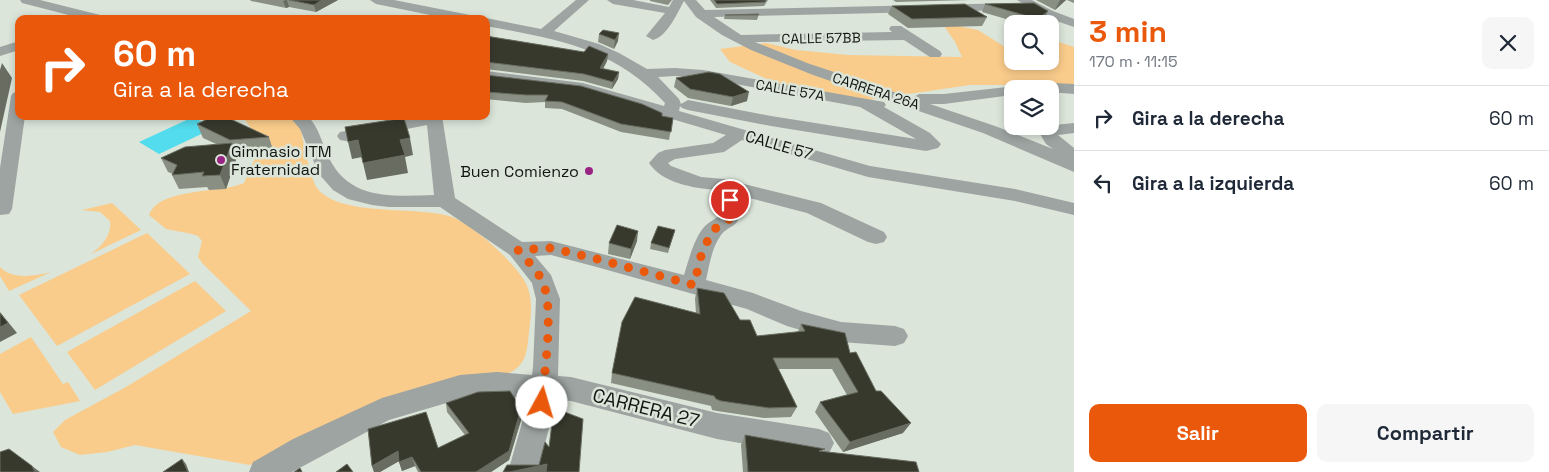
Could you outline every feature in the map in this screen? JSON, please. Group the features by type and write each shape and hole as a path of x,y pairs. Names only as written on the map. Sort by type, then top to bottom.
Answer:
{"street":[{"path":"26,0 84,15"},
{"path":"376,0 449,15"},
{"path":"413,8 425,0"},
{"path":"544,33 583,0"},
{"path":"612,0 676,5 662,27 653,36"},
{"name":"CARRERA 26A","path":"689,0 700,14 736,38 765,52 1004,135 1074,166"},
{"path":"863,0 872,10 905,36 935,54"},
{"path":"700,14 872,10 1026,2 1049,14 1074,23"},
{"path":"490,23 544,33 600,49 652,80 672,107"},
{"name":"CALLE 57BB","path":"736,38 905,36"},
{"path":"0,52 15,46"},
{"path":"0,52 15,52"},
{"name":"CALLE 57A","path":"642,74 666,72 696,73 865,103 938,112"},
{"name":"CALLE 57","path":"490,76 583,88 672,107 926,146 932,144 924,137 865,103"},
{"path":"1059,88 1074,89"},
{"path":"896,98 944,99 1004,91"},
{"name":"CALLE 57","path":"672,107 741,133 868,171 1015,195 1074,210"},
{"path":"2,208 16,120"},
{"path":"302,120 309,126 320,158 329,176 338,187 364,198 445,201 469,219 518,250 543,281 548,299 546,367 542,403 523,472"},
{"path":"346,136 420,120"},
{"path":"434,120 445,201"},
{"path":"1074,128 1052,130 1049,134 1052,140 1074,157"},
{"path":"741,133 718,148 670,154 664,156 658,163 664,170 698,183 724,186 814,208 876,238"},
{"path":"694,285 702,252 713,230 729,220 730,200 724,186"},
{"path":"518,250 551,248 753,302 796,319 841,332 895,336"},
{"name":"CARRERA 27","path":"264,472 303,449 382,410 460,387 497,384 571,389 717,426 819,444"}],"shaded area":[{"path":"942,23 978,30 1004,46 1004,70 1059,70 1059,42 1074,47 1074,88 1059,87 1059,80 1004,80 1004,85 970,85 854,102 786,88 730,62 720,49 766,43 796,50 848,55 962,57 955,42"},
{"path":"245,120 293,120 300,126 314,183 328,197 343,204 361,207 452,217 472,229 492,245 520,274 528,289 531,307 527,351 523,361 515,370 509,373 412,394 364,412 250,465 135,445 107,452 80,455 61,447 53,432 65,420 126,387 251,311 198,257 202,241 198,236 166,229 149,215 155,206 177,195 244,183 262,143"},
{"path":"112,203 141,230 91,254 108,235 110,221 100,212 82,210"},
{"path":"147,233 190,274 57,346 19,295"},
{"path":"0,267 11,274 24,276 51,272 9,291 0,276"},
{"path":"195,281 226,311 95,390 67,352"},
{"path":"31,337 63,384 68,382 80,401 13,414 0,392 0,354"}],"water":[{"path":"187,120 199,120 214,128 159,154 139,142"}],"building":[{"path":"289,0 322,0 314,5"},
{"path":"714,0 766,0 765,2 717,4"},
{"path":"1034,3 1048,11 1043,15 1024,15 985,4"},
{"path":"965,4 987,17 912,19 892,6"},
{"path":"759,14 758,15 725,15"},
{"path":"603,30 619,33 615,40 599,34"},
{"path":"490,37 584,52 589,46 608,54 600,68 619,72 613,82 584,74 490,62"},
{"path":"709,72 720,74 749,92 733,97 690,89 676,78"},
{"path":"490,75 581,86 642,104 662,113 662,116 673,118 671,132 621,124 562,102 545,101 548,95 490,92"},
{"path":"206,120 233,120 269,137 230,140 197,124"},
{"path":"391,120 405,120 410,138 400,140 405,155 363,163 358,140 348,142 345,127"},
{"path":"232,143 220,175 202,176 204,172 172,175 177,165 161,158 185,147"},
{"path":"617,225 638,231 631,249 609,243"},
{"path":"658,226 675,230 669,248 651,243"},
{"path":"697,288 724,293 740,320 750,320 757,336 805,331 801,324 845,333 850,353 856,352 876,391 881,391 911,423 850,442 820,402 858,392 838,358 773,358 797,407 769,408 721,401 714,396 612,373 622,322 635,297 700,314"},
{"path":"0,313 8,323 0,327"},
{"path":"510,391 521,408 509,451 476,472 421,472 412,457 399,462 398,451 372,466 368,429 426,412 438,448 469,433 446,403 478,392"},
{"path":"554,408 583,419 579,472 546,472 547,464 503,472 507,465 539,465 545,442 549,447"},
{"path":"745,435 825,449 819,451 916,462 919,472 748,472"},
{"path":"9,449 32,466 35,472 0,472 0,452"},
{"path":"182,459 188,472 163,472"},
{"path":"347,464 353,472 336,472"},
{"path":"300,468 302,472 294,472"}],"place":[{"name":"Gimnasio ITM Fraternidad","path":"221,160"},
{"name":"Buen Comienzo","path":"589,171"}],"route":[{"path":"542,403 546,367 548,299 543,281 518,250 551,248 694,285 702,252 713,230 729,220 730,200"}]}
